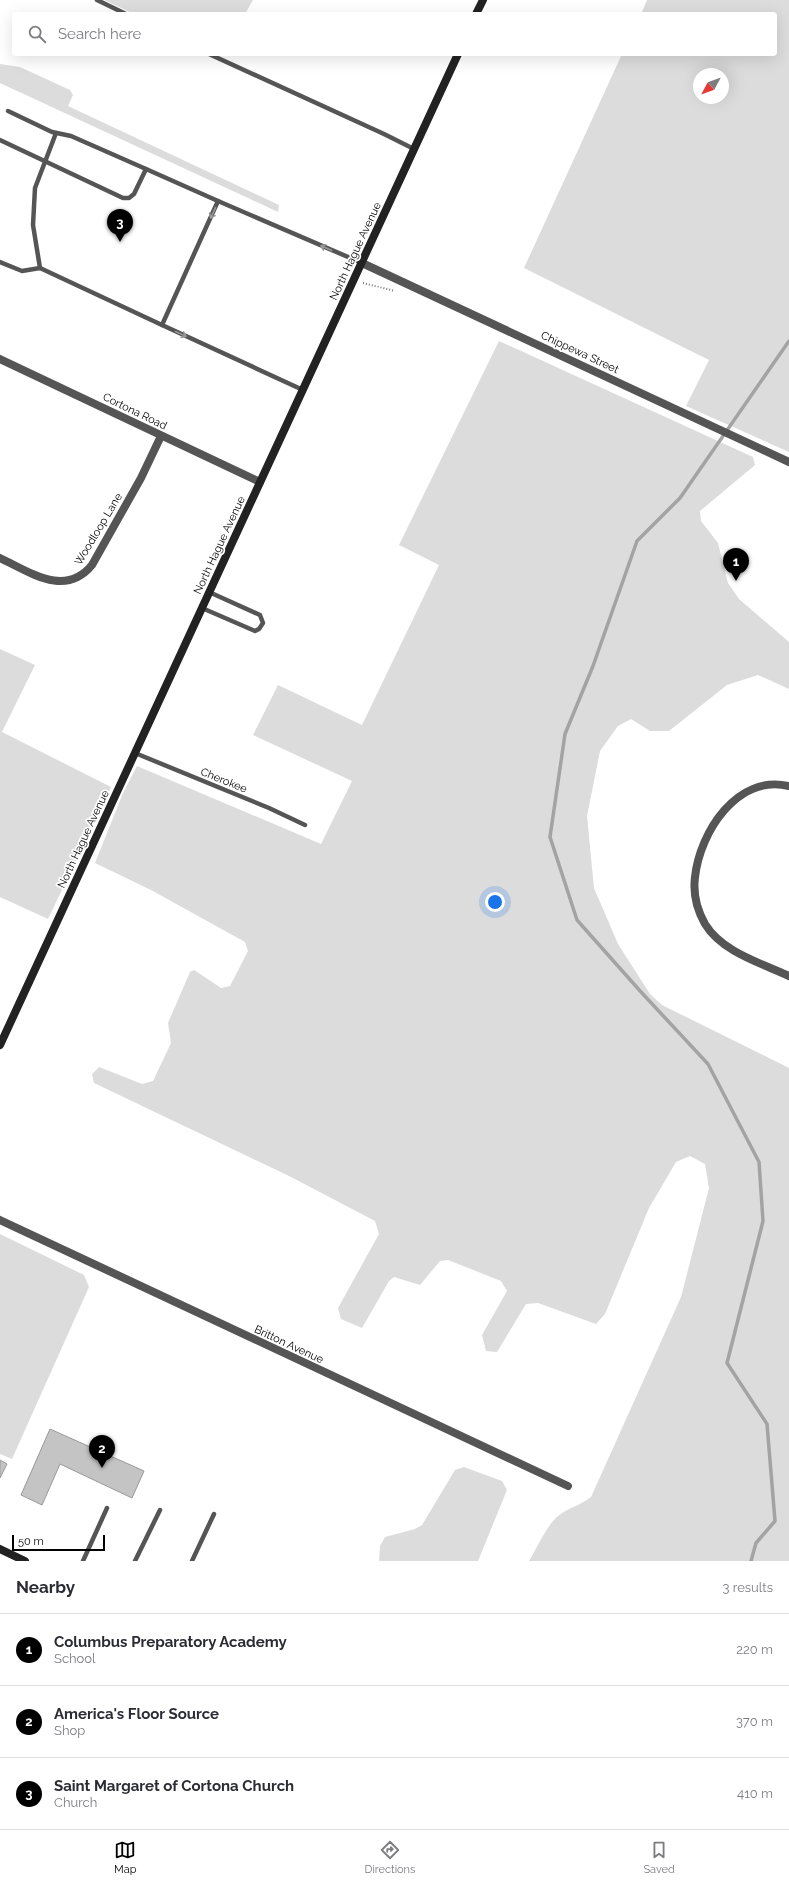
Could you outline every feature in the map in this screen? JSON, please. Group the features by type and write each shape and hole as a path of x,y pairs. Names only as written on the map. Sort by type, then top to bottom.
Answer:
{"main road":[{"path":"477,12 483,0"},
{"name":"North Hague Avenue","path":"0,1045 457,56"},
{"path":"0,1550 25,1561"}],"street":[{"name":"Chippewa Street","path":"362,263 789,462"},
{"name":"Cortona Road","path":"0,359 260,482"},
{"name":"Woodloop Lane","path":"0,558 44,578 55,581 75,580 85,573 92,565 128,502 161,436"},
{"path":"789,786 768,785 751,790 738,796 726,806 709,835 698,865 695,877 694,893 698,910 706,925 717,938 730,948 789,976"},
{"name":"Britton Avenue","path":"0,1220 568,1486"}],"lane":[{"path":"96,0 122,12"},
{"path":"213,56 414,149"},
{"path":"8,112 56,134 71,136 218,202 362,263"},
{"path":"40,268 33,225 35,188 44,161 56,134"},
{"path":"0,140 123,198 129,198 134,194 146,169"},
{"path":"162,325 218,202"},
{"path":"0,262 22,271 40,268 303,390"},
{"path":"202,608 255,631 259,629 263,623 260,615 209,592"},
{"name":"Cherokee","path":"135,753 269,808 305,825"},
{"path":"83,1561 106,1508"},
{"path":"135,1561 160,1510"},
{"path":"192,1561 214,1514"}],"shaded area":[{"path":"104,0 253,0 246,12 130,12"},
{"path":"647,0 789,0 789,452 686,406 709,360 524,268 621,56 777,56 777,12 642,12"},
{"path":"0,64 20,67 70,90 73,95 68,106 279,205 278,212 0,83"},
{"path":"499,341 753,457 755,465 700,511 701,521 718,543 728,583 739,599 789,642 789,689 758,675 727,685 669,731 650,731 631,719 618,726 600,751 587,816 594,888 618,944 650,994 662,1005 789,1068 789,1561 529,1561 554,1520 562,1513 591,1497 681,1297 709,1188 705,1164 690,1156 676,1162 649,1208 605,1314 596,1324 538,1303 526,1304 497,1352 486,1351 482,1335 507,1291 501,1281 448,1260 440,1261 420,1285 394,1277 389,1281 362,1328 341,1319 338,1308 379,1234 375,1221 291,1177 94,1083 92,1074 99,1067 142,1084 153,1081 171,1043 168,1023 190,972 194,970 221,988 230,986 248,951 245,942 151,890 95,863 123,793 137,766 321,844 352,781 253,735 278,685 362,725 439,565 399,545"},
{"path":"0,649 35,665 2,732 111,787 48,919 0,897"},
{"path":"0,1234 84,1275 89,1287 12,1459 0,1454"},
{"path":"464,1467 502,1481 507,1490 478,1561 379,1561 380,1546 385,1537 415,1529 422,1525 455,1470"}],"building":[{"path":"50,1429 144,1471 132,1498 60,1464 42,1505 21,1495"},
{"path":"0,1460 7,1464 0,1478"}],"waterway":[{"path":"751,1561 756,1543 775,1521 767,1424 727,1363 763,1221 759,1162 708,1064 577,920 550,837 565,734 593,666 637,541 680,498 789,341"}],"place":[{"name":"Saint Margaret of Cortona Church","path":"120,242"},
{"name":"Columbus Preparatory Academy","path":"736,581"},
{"name":"America's Floor Source","path":"102,1468"}]}
